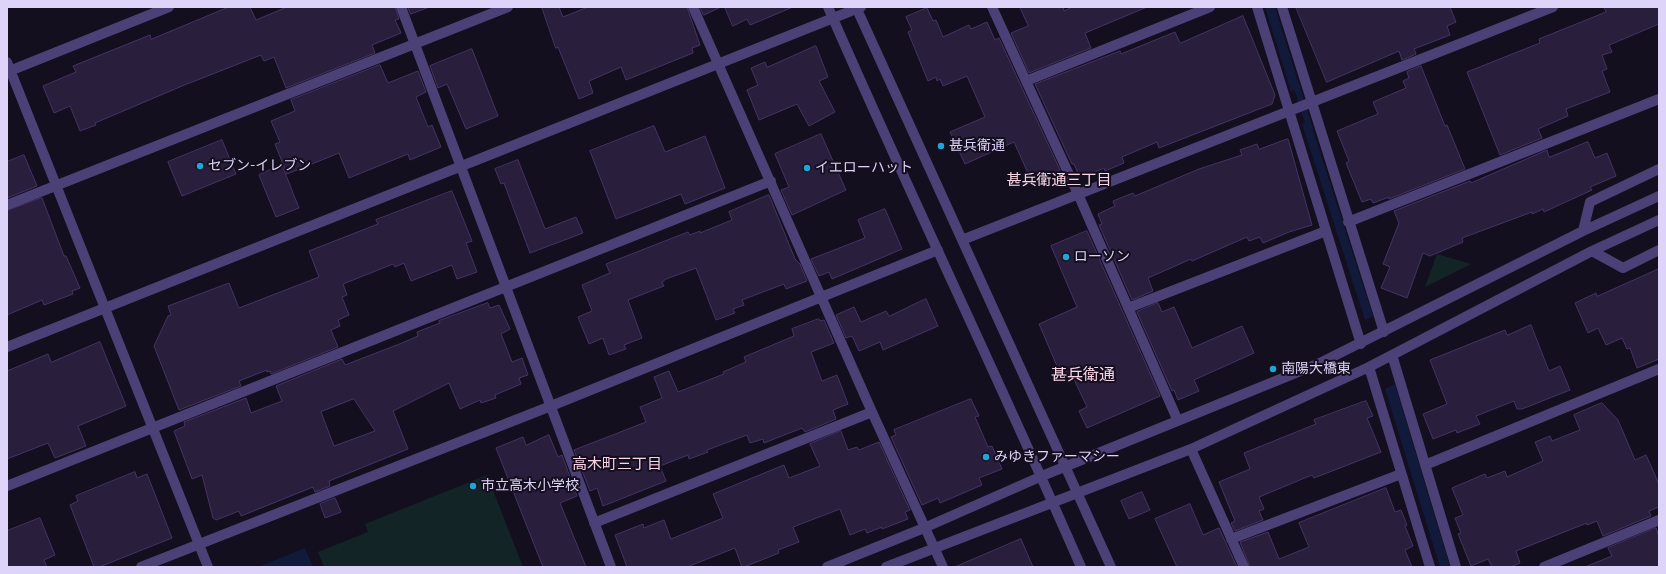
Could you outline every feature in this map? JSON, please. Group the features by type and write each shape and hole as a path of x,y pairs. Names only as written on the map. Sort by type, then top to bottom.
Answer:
{"street":[{"path":"169,7 8,68 208,567"},
{"path":"400,7 611,567"},
{"path":"7,205 508,7"},
{"path":"692,7 771,181 872,412 943,567"},
{"path":"828,7 1082,567"},
{"path":"7,347 858,7 1111,567"},
{"path":"992,7 1078,194 1178,421"},
{"path":"1026,81 1210,7"},
{"path":"1257,7 1291,111 1361,344"},
{"path":"1282,7 1348,222 1384,332"},
{"path":"962,240 1311,104 1553,7"},
{"path":"1348,222 1659,99"},
{"path":"1583,231 1590,202 1659,169"},
{"path":"7,486 771,181"},
{"path":"827,567 924,528 1066,466 1320,363 1361,344 1583,231 1659,196"},
{"path":"886,567 1191,449 1369,367 1592,251 1659,220"},
{"path":"1128,308 1326,231"},
{"path":"142,567 551,406 938,250"},
{"path":"1592,251 1623,268 1659,250"},
{"path":"1392,355 1456,567"},
{"path":"1369,367 1430,567"},
{"path":"1425,465 1659,370"},
{"path":"594,522 872,412"},
{"path":"1191,449 1244,567"},
{"path":"1231,539 1401,474"},
{"path":"1544,567 1659,520"}],"shaded area":[{"path":"1437,254 1471,264 1425,287"},
{"path":"487,475 523,567 324,567 318,552 368,532 365,524"}],"water":[{"path":"1265,7 1275,7 1300,88 1291,91"},
{"path":"1310,121 1373,316 1365,320 1302,124"},
{"path":"1395,384 1450,567 1440,567 1385,389"},
{"path":"305,548 313,567 258,567"}],"building":[{"path":"229,7 250,7 256,20 287,7 395,7 399,19 395,20 401,33 372,45 375,53 286,88 274,57 264,61 261,55 182,86 95,123 96,125 80,131 70,106 54,113 43,86 76,72 73,66 150,35 151,39"},
{"path":"408,7 426,7 427,8 411,14"},
{"path":"542,7 559,7 563,17 588,7 687,7 700,45 692,48 693,53 626,80 621,67 589,81 593,93 579,99 558,47 556,48"},
{"path":"700,7 721,7 704,15"},
{"path":"725,7 793,7 750,25 747,19 733,26"},
{"path":"1020,7 1063,7 1064,11 1073,7 1147,7 1085,33 1091,48 1029,73 1011,33 1028,26"},
{"path":"1296,7 1450,7 1456,22 1447,26 1450,35 1414,49 1416,54 1402,60 1399,51 1327,82"},
{"path":"1604,7 1659,7 1659,24 1609,45 1612,52 1602,55 1607,69 1602,71 1610,92 1566,109 1568,116 1538,129 1542,138 1500,155 1467,72 1540,43 1539,39 1606,12"},
{"path":"927,8 933,21 936,20 943,37 969,25 971,29 987,22 995,40 999,38 1060,170 1032,182 1014,142 965,164 950,132 985,117 967,76 943,86 940,79 937,81 936,77 928,81 908,32 912,30 906,17"},
{"path":"1243,16 1275,95 1272,104 1159,148 1157,142 1122,157 1124,163 1105,171 1104,168 1086,176 1078,173 1074,164 1072,164 1035,84 1120,51 1121,54 1175,32 1180,43"},
{"path":"816,46 828,77 819,81 835,112 809,126 797,104 759,120 747,90 758,85 751,68 765,62 767,67"},
{"path":"472,49 498,116 466,129 447,84 438,88 430,66"},
{"path":"380,65 388,83 418,71 426,92 416,97 428,127 432,125 441,147 410,160 408,154 349,178 339,153 287,174 275,144 280,142 271,121 295,111 291,100"},
{"path":"1421,66 1445,126 1447,125 1465,169 1389,199 1389,197 1373,203 1371,199 1362,202 1346,163 1349,161 1337,131 1378,114 1373,102 1406,88 1403,81 1409,78 1407,72"},
{"path":"654,126 665,152 705,136 725,188 685,204 681,194 616,219 590,151"},
{"path":"821,134 846,190 792,215 781,190 789,187 775,154"},
{"path":"1288,139 1312,225 1289,232 1263,243 1260,237 1249,241 1247,237 1192,261 1191,259 1148,278 1153,291 1132,300 1099,225 1102,224 1098,214 1115,206 1113,201 1133,193 1135,196 1199,169 1242,155 1240,150 1257,144 1259,149"},
{"path":"222,140 236,174 182,196 168,162"},
{"path":"1588,142 1595,158 1607,153 1616,176 1590,187 1592,190 1544,212 1543,209 1532,214 1532,212 1462,238 1463,242 1430,256 1423,253 1407,298 1381,288 1390,267 1383,264 1399,223 1394,211 1470,181 1471,183 1547,150 1549,157"},
{"path":"24,155 37,186 7,198 7,162"},
{"path":"518,160 545,229 576,217 583,233 530,253 504,183 501,184 495,169"},
{"path":"282,165 299,208 276,217 259,175"},
{"path":"452,191 472,241 466,243 477,272 457,279 452,265 411,281 404,263 395,267 393,264 343,284 347,295 342,297 349,315 338,320 340,326 331,330 338,347 271,374 270,371 267,372 267,370 239,381 241,386 179,410 154,346 168,316 171,315 168,306 229,283 239,308 319,277 309,251 378,224 376,220"},
{"path":"769,195 795,259 800,264 807,281 786,289 784,284 742,300 744,305 733,309 735,313 716,320 696,268 666,279 662,282 664,286 628,300 642,338 624,345 626,349 609,355 603,338 589,344 578,317 592,311 582,285 610,273 606,264 688,232 690,235 700,231 700,233 732,220 729,212"},
{"path":"42,198 64,256 66,256 80,288 72,291 73,294 44,305 42,300 7,315 7,211"},
{"path":"885,209 902,249 832,279 829,272 819,276 811,259 865,238 858,220"},
{"path":"1087,231 1160,396 1087,428 1079,411 1087,407 1072,375 1063,380 1039,324 1077,307 1051,246"},
{"path":"1659,269 1659,359 1637,368 1630,348 1627,349 1622,338 1606,345 1598,328 1588,333 1575,303 1596,293 1597,296"},
{"path":"926,299 938,326 883,350 880,342 859,351 852,336 846,338 836,315 854,307 861,322 886,311 889,316"},
{"path":"488,303 490,308 499,305 510,329 501,334 512,362 522,358 528,375 519,378 521,384 495,395 496,398 481,403 480,400 460,409 449,383 393,411 408,449 329,481 330,486 315,492 313,487 241,516 239,511 216,520 213,518 202,475 192,479 174,431 185,426 184,422 246,398 251,413 282,401 276,386 342,359 345,365 402,343 418,336 417,332 440,323 439,321","holes":["354,399 375,431 334,446 321,412"]},
{"path":"1158,303 1162,312 1174,307 1192,348 1242,326 1254,353 1194,380 1199,391 1178,400 1174,390 1172,391 1137,312"},
{"path":"819,319 820,321 824,320 834,343 811,352 822,381 837,375 848,404 833,410 836,419 805,432 802,428 764,443 763,439 750,443 747,435 707,450 708,452 689,459 688,455 660,466 666,481 603,506 597,488 590,491 574,450 646,422 640,407 662,398 654,377 669,371 678,392 724,374 723,372 746,362 744,357 794,336 792,329"},
{"path":"1531,325 1549,371 1560,366 1570,390 1522,409 1517,409 1514,401 1476,416 1480,424 1457,433 1456,430 1433,439 1423,414 1447,404 1430,360 1505,330 1507,335"},
{"path":"100,342 126,406 78,426 86,446 55,458 48,443 7,459 7,371 48,354 51,362"},
{"path":"971,399 979,416 975,417 988,447 992,446 1002,469 979,478 982,485 940,503 938,498 922,505 891,437 896,435 894,430"},
{"path":"1366,401 1373,416 1367,418 1381,452 1314,478 1312,475 1259,497 1264,509 1259,511 1263,520 1235,531 1231,523 1235,521 1219,482 1250,469 1244,453 1316,424 1314,420"},
{"path":"1602,403 1618,420 1635,460 1646,455 1659,484 1659,507 1649,511 1651,516 1603,536 1597,521 1587,525 1587,523 1516,551 1520,563 1510,567 1492,567 1488,559 1471,566 1458,534 1461,533 1455,518 1463,515 1452,488 1485,474 1487,478 1505,471 1507,477 1543,461 1535,442 1550,436 1552,441 1580,430 1574,415"},
{"path":"841,431 848,450 857,447 859,450 879,442 910,510 905,512 908,519 882,529 882,527 867,533 865,529 850,535 840,509 793,527 799,542 778,550 779,553 744,567 742,567 735,548 687,567 627,567 615,535 643,524 644,528 664,520 671,539 723,518 713,494 784,465 789,478 820,466 810,444"},
{"path":"549,435 558,457 562,455 577,496 560,503 586,567 543,567 496,448 523,437 526,445"},
{"path":"135,472 137,478 147,474 172,538 99,567 94,567 70,505 78,501 76,496"},
{"path":"1386,488 1395,512 1401,510 1407,525 1405,526 1413,546 1405,550 1412,567 1250,567 1240,542 1268,532 1279,559 1309,547 1299,523"},
{"path":"1142,492 1150,510 1129,519 1121,501"},
{"path":"335,498 341,512 325,518 320,504"},
{"path":"1190,504 1203,535 1219,528 1237,567 1177,567 1155,519"},
{"path":"40,518 55,555 44,560 47,567 7,567 7,531"},
{"path":"1656,528 1659,537 1659,567 1585,567 1612,556 1608,548"},
{"path":"1021,539 1033,567 955,567"}],"waterway":[{"path":"1295,81 1310,129"}],"place":[{"name":"甚兵衛通","path":"941,146"},
{"name":"セブン-イレブン","path":"200,166"},
{"name":"イエローハット","path":"807,168"},
{"name":"ローソン","path":"1066,257"},
{"name":"南陽大橋東","path":"1273,369"},
{"name":"みゆきファーマシー","path":"986,457"},
{"name":"市立高木小学校","path":"473,486"}],"district":[{"name":"甚兵衛通三丁目","path":"1059,181"},
{"name":"甚兵衛通","path":"1083,375"},
{"name":"高木町三丁目","path":"617,465"}]}
